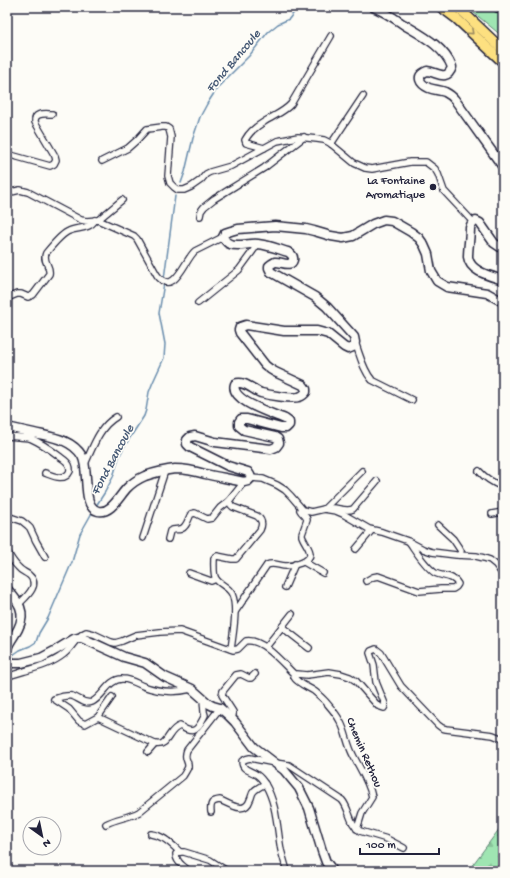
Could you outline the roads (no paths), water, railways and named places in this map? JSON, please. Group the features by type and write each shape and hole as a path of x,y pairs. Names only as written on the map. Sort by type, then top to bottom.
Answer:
{"highway":[{"path":"441,7 457,19 503,62"},
{"path":"456,7 503,50"}],"main road":[{"path":"373,7 427,38 443,53 452,67 448,74 444,76 427,71 421,74 420,80 427,87 444,92 455,100 503,167"},
{"path":"497,7 503,10"},
{"path":"7,427 30,435 59,438 75,448 82,456 85,464 88,500 91,508 101,512 112,506 123,492 137,480 145,476 165,471 176,469 188,470 247,480 250,475 248,472 228,466 190,447 187,444 187,440 195,436 215,442 271,448 276,447 279,443 278,439 244,430 239,426 239,422 247,419 286,428 289,425 289,422 285,418 256,407 242,399 235,390 235,384 244,383 253,389 267,394 297,398 304,396 306,389 303,384 275,372 265,365 240,334 240,327 246,325 284,331 317,331 328,334 348,349 353,347 355,342 354,337 327,307 315,297 271,272 269,268 272,263 291,263 293,261 293,257 291,254 258,244 230,244 224,237 226,233 238,229 275,226 310,230 343,238 353,236 373,224 384,220 392,221 419,238 428,254 431,271 437,281 441,284 447,287 487,293 503,302"},
{"path":"503,249 494,242 480,223 476,221 473,222 470,228 468,257 472,265 480,272 503,280"},
{"path":"7,589 10,597 19,604 22,612 19,628 7,648"},
{"path":"9,660 21,663 41,658 68,642 78,638 86,640 124,657 145,663 168,679 192,689 209,704 220,708 232,718 254,747 284,770 299,788 309,808 326,862 333,871"}],"street":[{"path":"264,148 246,143 244,140 263,122 291,104 331,36"},
{"path":"331,144 363,96"},
{"path":"7,154 50,166 54,164 56,160 55,156 35,122 36,117 40,114 52,114"},
{"path":"102,161 128,148 148,129 166,127 169,129 171,137 168,176 170,183 174,187 178,190 184,190 201,180 206,174 231,166 277,141 298,137 324,140 354,163 365,168 372,169 410,162 426,162 431,165 438,174 444,191 473,222"},
{"path":"200,216 204,207 214,199 264,168 304,137"},
{"path":"7,193 20,190 28,192 82,220 96,220 134,236 160,278 163,280 172,281 180,275 191,254 224,237"},
{"path":"7,298 17,294 22,294 28,297 33,295 49,274 50,270 45,260 46,253 65,233 71,230 90,226 122,200"},
{"path":"198,303 238,270 258,244"},
{"path":"355,342 365,370 372,380 412,400"},
{"path":"85,464 104,427 109,421 116,417"},
{"path":"7,436 30,435 68,463 70,467 67,475 64,477 59,478 45,473"},
{"path":"143,538 165,471"},
{"path":"326,509 362,471"},
{"path":"479,471 484,477 503,487"},
{"path":"168,539 170,531 172,529 180,529 184,527 191,514 195,513 207,519 212,518 247,480 263,479 277,485 291,496 303,510 308,512 338,508 348,510 353,509 377,481"},
{"path":"229,501 233,507 259,518 261,520 262,527 236,559 214,556 214,573 216,579 230,590 232,595 234,622 231,649"},
{"path":"234,612 267,565 274,564 285,566 304,562 310,555 309,548 302,536 307,520 306,516 301,513 297,504"},
{"path":"326,509 343,514 372,530 408,541 432,552 476,556 490,560 496,564 503,575"},
{"path":"492,514 503,512"},
{"path":"7,516 22,521 28,526 46,556"},
{"path":"438,525 453,538 461,551 458,555"},
{"path":"356,549 372,530"},
{"path":"366,581 378,576 419,590 456,588 458,584 455,579 436,573 430,569 408,541"},
{"path":"7,551 15,564 29,575 33,581 33,588 30,593 19,604"},
{"path":"304,562 323,573"},
{"path":"285,587 295,564"},
{"path":"189,573 211,581 216,579"},
{"path":"7,676 53,662 65,654 78,638 86,632 111,642 115,642 122,641 136,635 180,631 236,650 244,642 249,640 266,647 292,614"},
{"path":"282,627 309,648"},
{"name":"Chemin Rethou","path":"266,647 295,675 295,679 297,681 316,692 339,718 352,754 361,769 371,791 372,797 362,813 357,829"},
{"path":"295,675 329,672 341,674 356,681 378,706 384,708 386,704 376,682 374,665 370,653 376,649 381,653 401,686 438,725 446,729 493,735 503,739"},
{"path":"232,718 233,712 222,695 223,691 236,675 241,674 251,678 255,674"},
{"path":"112,697 98,717 85,724 79,721 69,709 54,699 73,696 85,702 91,702 110,685 124,678 153,689 171,692 180,692 192,689"},
{"path":"98,717 160,745 165,742 173,729 178,726 187,731 194,731 198,728 205,715 203,699"},
{"path":"106,824 135,814 182,776 188,769 185,756 187,750 220,708"},
{"path":"148,752 155,744"},
{"path":"287,871 281,850 276,817 271,799 261,778 243,767 242,761 246,759 250,758 275,764 289,765 342,800 357,829 387,839 404,848"},
{"path":"211,812 210,806 212,803 220,800 237,807 244,807 251,799 254,791 264,784"},
{"path":"151,834 163,837 180,852 210,860 227,871"},
{"path":"180,852 176,854 177,859 189,871"}],"waterway":[{"name":"Fond Bancoule","path":"181,183 200,117 218,87 249,56 268,32 278,24 289,19 298,7"},
{"name":"Fond Bancoule","path":"164,279 175,196"},
{"name":"Fond Bancoule","path":"96,506 113,477 119,457 124,447 144,416 149,392 164,358 165,344 159,313 164,283"},
{"name":"Fond Bancoule","path":"10,657 36,642 72,562 80,534 93,511"}],"place":[{"name":"La Fontaine Aromatique","path":"433,187"}]}
